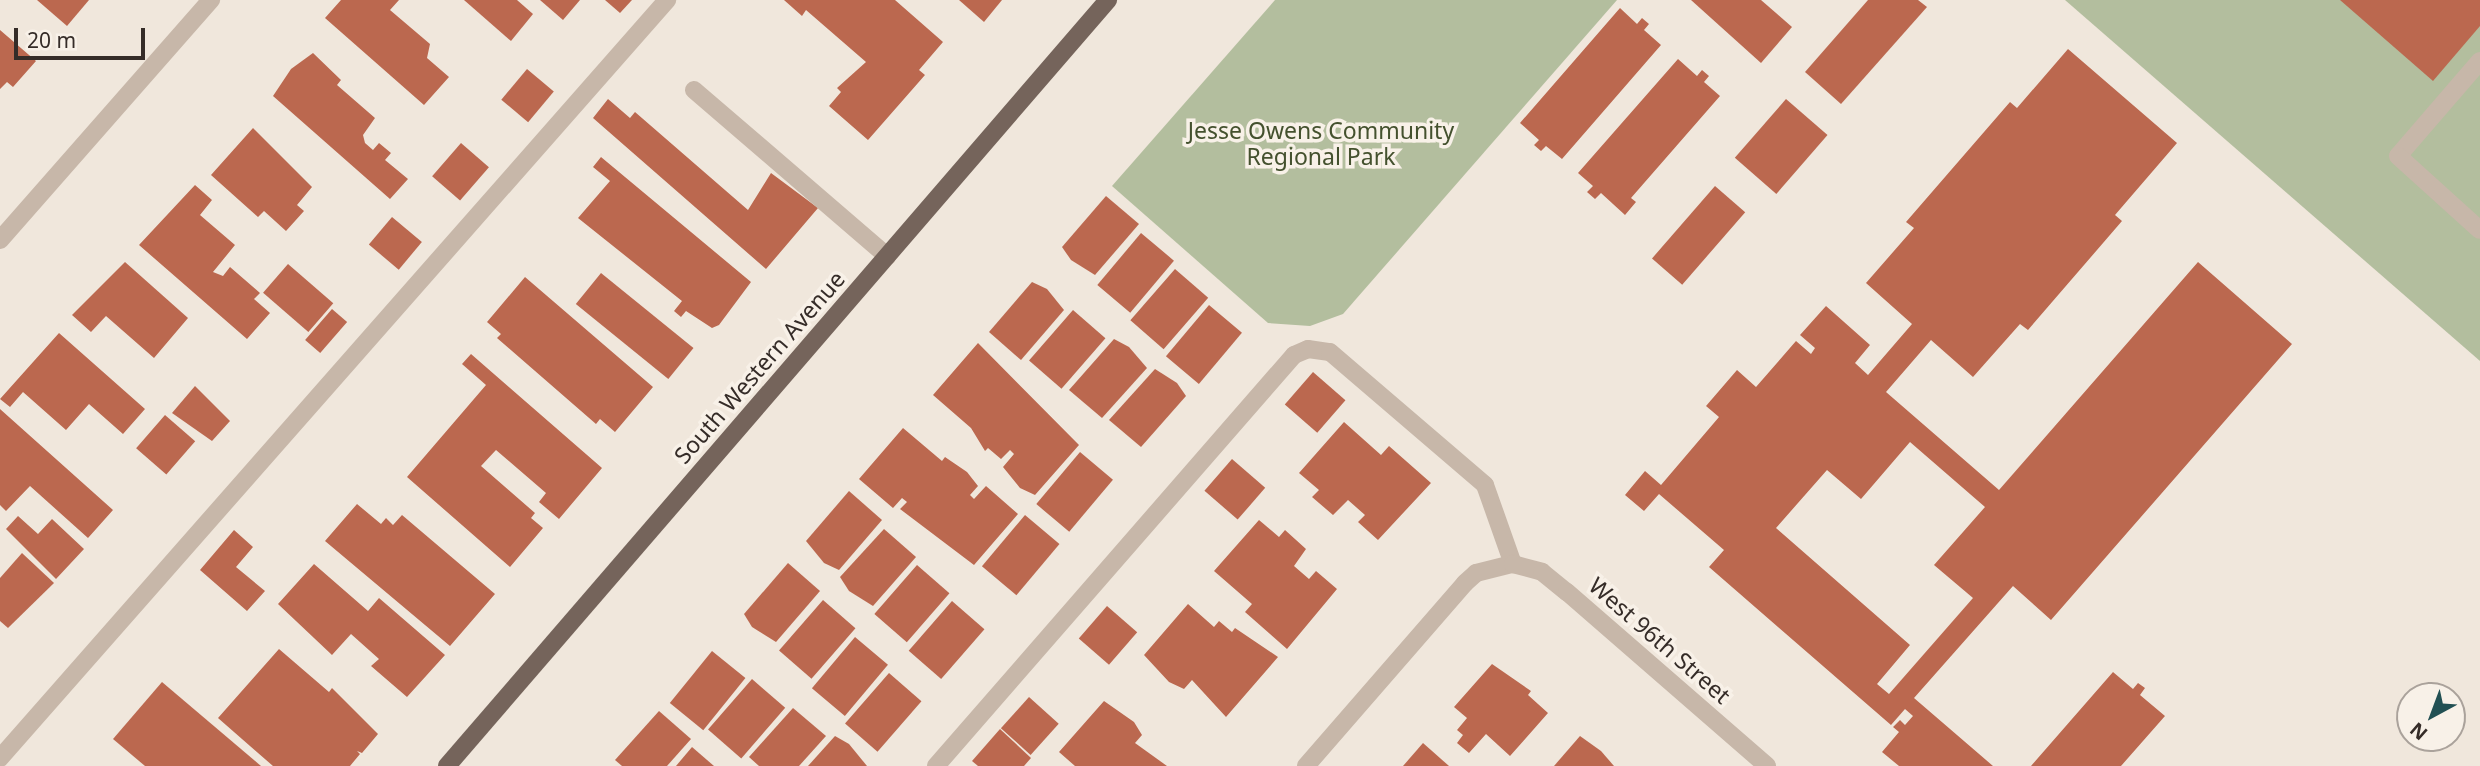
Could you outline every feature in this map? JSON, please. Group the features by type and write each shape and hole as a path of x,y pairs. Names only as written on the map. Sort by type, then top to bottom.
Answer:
{"main road":[{"name":"South Western Avenue","path":"447,766 1108,0"}],"street":[{"path":"0,240 211,0"},
{"path":"0,758 667,0"},
{"path":"2480,61 2398,156 2480,230"},
{"path":"694,90 887,256"},
{"path":"936,766 1294,355 1308,349 1330,352 1485,485 1513,564 1476,573 1465,583 1306,766"},
{"name":"West 96th Street","path":"1513,564 1542,572 1767,766"}],"green space":[{"name":"Jesse Owens Community Regional Park","path":"1275,0 1617,0 1343,314 1310,326 1268,323 1112,186"},
{"path":"2065,0 2480,0 2480,361"}],"building":[{"path":"37,0 89,0 67,26"},
{"path":"341,0 399,0 390,10 430,44 427,58 449,77 424,105 325,18"},
{"path":"464,0 517,0 533,14 511,41"},
{"path":"540,0 580,0 563,20"},
{"path":"605,0 632,0 620,13"},
{"path":"784,0 895,0 943,42 919,70 925,75 868,140 829,106 841,92 837,88 866,62 806,10 802,16"},
{"path":"959,0 1002,0 984,22"},
{"path":"1691,0 1761,0 1792,27 1761,63"},
{"path":"1868,0 1918,0 1927,7 1841,104 1805,72"},
{"path":"2340,0 2480,0 2480,26 2433,81"},
{"path":"1620,8 1637,24 1642,18 1649,24 1644,30 1661,45 1562,159 1546,146 1541,151 1534,145 1539,140 1520,123"},
{"path":"0,30 36,61 13,87 7,82 0,89"},
{"path":"2068,49 2177,143 2115,215 2122,221 2028,330 2020,324 1973,377 1931,340 1886,392 1999,490 2198,262 2292,344 2051,620 2013,586 1914,698 1993,766 1899,766 1882,752 1899,732 1893,727 1900,720 1905,725 1913,716 1905,709 1891,725 1709,567 1724,550 1659,494 1644,511 1625,495 1645,471 1661,485 1719,417 1706,406 1737,370 1756,387 1796,341 1811,354 1815,348 1800,335 1826,306 1870,345 1855,363 1868,375 1912,324 1866,283 1914,228 1906,222 2010,102 2017,108","holes":["1910,442 1985,507 1934,565 1973,598 1889,694 1877,684 1910,645 1776,528 1827,470 1861,499"]},
{"path":"313,53 341,80 337,85 375,118 363,135 365,143 373,150 379,143 391,153 385,160 408,179 390,199 273,96 291,69"},
{"path":"1678,59 1697,76 1702,70 1709,76 1704,82 1720,96 1631,198 1636,202 1625,215 1601,193 1595,199 1587,192 1593,186 1578,173"},
{"path":"527,69 554,91 528,122 501,100"},
{"path":"608,99 630,118 635,112 748,210 771,173 818,208 766,269 593,118"},
{"path":"1786,99 1828,135 1776,194 1735,158"},
{"path":"253,128 312,187 297,205 304,211 286,231 264,211 258,217 211,175"},
{"path":"461,143 489,167 460,200 432,176"},
{"path":"601,157 751,282 719,325 712,328 686,311 681,317 674,311 682,301 578,218 610,181 593,167"},
{"path":"195,185 212,200 200,215 235,245 213,272 223,276 230,267 260,293 254,299 270,313 247,339 139,245"},
{"path":"1715,186 1745,212 1682,285 1652,258"},
{"path":"1106,196 1139,224 1095,275 1071,260 1062,247"},
{"path":"392,217 422,242 399,270 369,245"},
{"path":"1141,233 1174,261 1130,313 1097,285"},
{"path":"125,262 188,318 154,358 106,316 91,332 72,315"},
{"path":"288,264 333,303 308,332 263,293"},
{"path":"1175,269 1208,298 1164,349 1130,320"},
{"path":"601,273 693,348 668,379 576,304"},
{"path":"525,277 653,387 615,432 600,419 596,424 497,338 501,334 487,322"},
{"path":"1032,282 1047,289 1064,310 1021,360 989,332"},
{"path":"1209,305 1242,333 1199,384 1166,356"},
{"path":"332,309 347,322 320,353 305,340"},
{"path":"1073,310 1105,338 1061,389 1029,361"},
{"path":"59,333 145,409 123,434 89,404 66,430 23,392 10,407 0,399"},
{"path":"1114,339 1129,347 1147,368 1102,418 1069,390"},
{"path":"978,343 1079,445 1035,495 1020,488 1003,467 1014,454 1010,450 1001,459 988,448 985,451 971,428 933,395"},
{"path":"471,354 602,468 559,519 539,502 546,493 496,450 481,466 535,513 531,518 543,528 510,567 407,477 486,385 462,364"},
{"path":"1155,369 1177,383 1186,396 1141,447 1109,420"},
{"path":"1313,372 1345,400 1317,433 1285,404"},
{"path":"195,386 230,421 212,441 172,413"},
{"path":"0,409 113,510 88,538 30,486 6,511 0,505"},
{"path":"165,415 195,441 166,474 136,448"},
{"path":"1344,422 1381,455 1389,446 1431,483 1378,540 1358,522 1365,515 1348,500 1333,515 1312,497 1319,490 1299,473"},
{"path":"903,428 942,461 945,457 967,472 978,486 970,495 974,499 986,486 1018,514 974,565 900,509 907,502 902,498 893,508 859,479"},
{"path":"1080,452 1113,480 1069,532 1036,504"},
{"path":"1232,459 1265,488 1238,520 1204,491"},
{"path":"849,491 882,520 839,570 824,563 806,541"},
{"path":"357,504 381,524 386,518 393,525 402,515 495,594 450,646 325,541"},
{"path":"1025,515 1059,544 1016,595 982,566"},
{"path":"18,516 38,534 52,519 84,549 56,579 6,529"},
{"path":"1259,520 1279,537 1285,530 1306,549 1294,566 1309,579 1316,571 1337,589 1287,649 1245,612 1252,604 1214,571"},
{"path":"884,529 916,557 873,606 849,591 840,577"},
{"path":"234,530 253,547 236,567 265,591 247,611 200,570"},
{"path":"22,553 54,583 8,628 0,621 0,578"},
{"path":"788,563 820,591 776,642 752,627 744,614"},
{"path":"314,564 368,611 379,598 445,655 407,697 371,666 379,659 351,634 332,655 278,604"},
{"path":"917,565 949,593 907,642 874,614"},
{"path":"823,600 855,628 811,679 779,651"},
{"path":"952,601 984,629 941,679 909,651"},
{"path":"1188,604 1214,627 1219,621 1232,632 1235,628 1278,657 1226,717 1192,680 1184,689 1169,682 1144,655"},
{"path":"1107,606 1137,632 1109,665 1079,638"},
{"path":"855,637 888,665 845,716 812,688"},
{"path":"279,649 329,692 332,688 378,734 362,753 357,751 360,754 350,766 273,766 218,718"},
{"path":"712,651 745,678 703,730 670,703"},
{"path":"1492,664 1531,691 1528,695 1548,713 1510,756 1486,734 1469,753 1457,743 1463,735 1457,730 1467,718 1454,707"},
{"path":"2113,672 2133,689 2138,683 2145,688 2140,695 2165,716 2121,766 2031,766"},
{"path":"889,673 921,701 877,752 845,724"},
{"path":"752,679 785,708 741,758 708,730"},
{"path":"162,682 261,766 145,766 113,739"},
{"path":"1029,697 1059,724 1031,755 1001,728"},
{"path":"1104,701 1134,722 1142,735 1135,743 1167,766 1075,766 1059,752"},
{"path":"793,708 826,736 799,766 759,766 749,757"},
{"path":"659,711 691,739 667,766 622,766 615,760"},
{"path":"1000,729 1031,758 1024,766 978,766 972,761"},
{"path":"835,736 849,744 867,766 808,766"},
{"path":"1580,736 1601,751 1614,766 1554,766"},
{"path":"1423,743 1449,766 1403,766"},
{"path":"692,747 714,766 676,766"}]}
